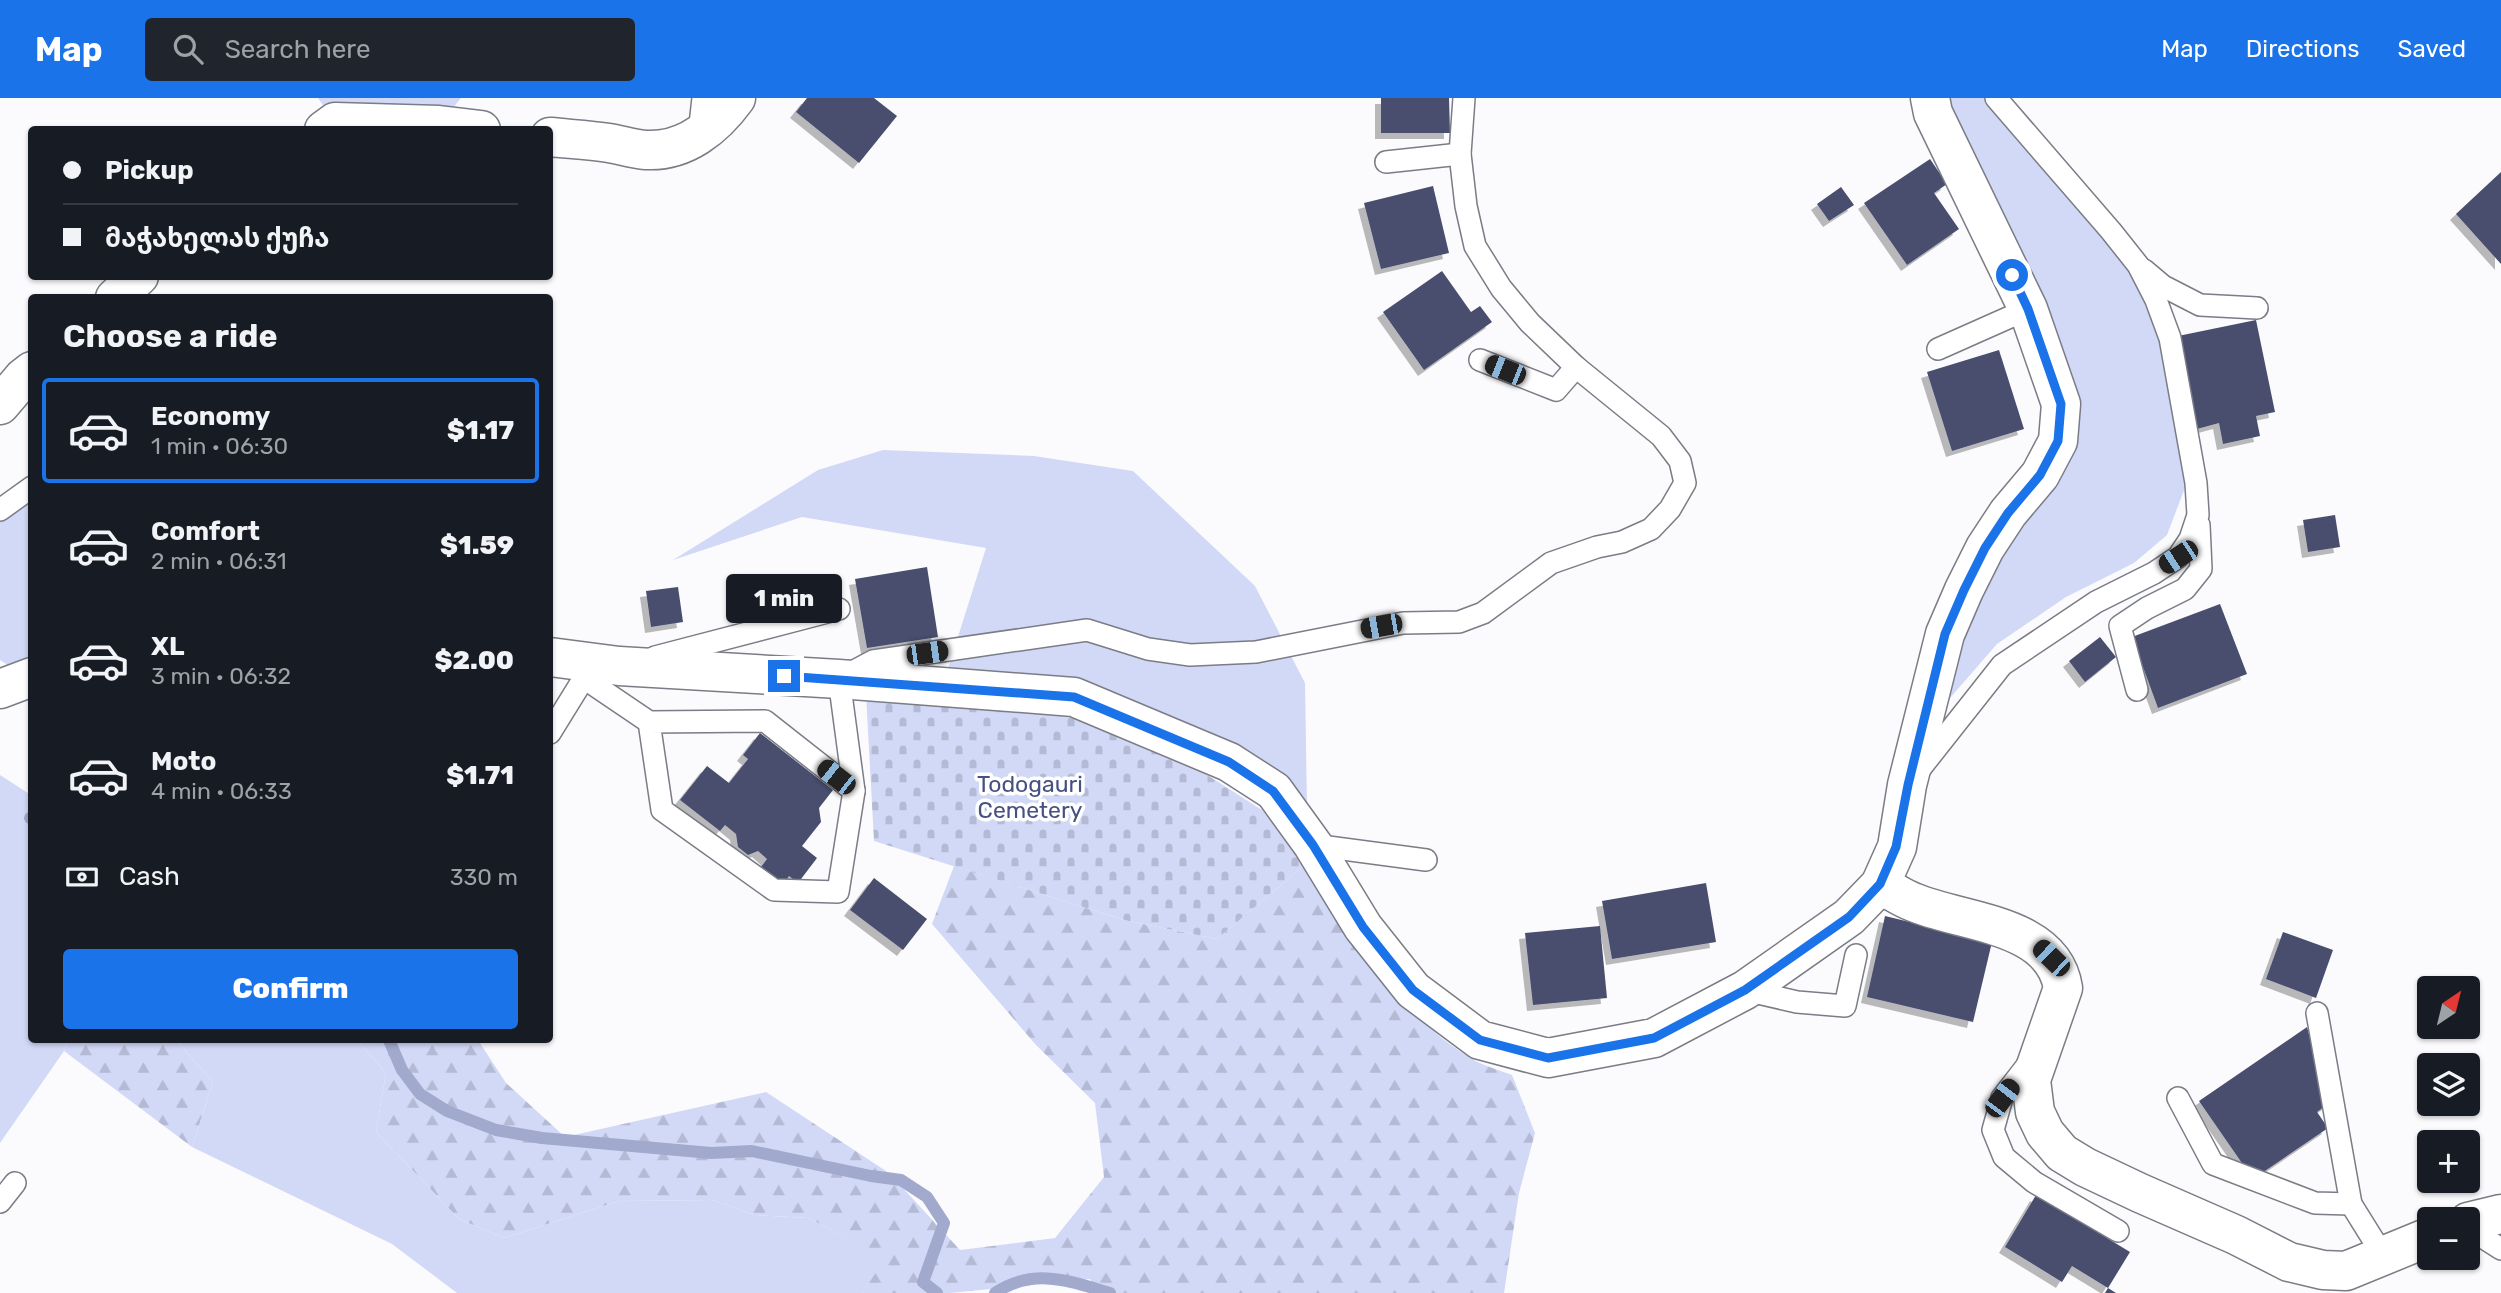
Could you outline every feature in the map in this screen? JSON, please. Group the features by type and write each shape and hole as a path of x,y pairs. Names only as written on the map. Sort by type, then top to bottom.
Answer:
{"street":[{"path":"553,137 647,150 675,147 721,119 736,98"},
{"path":"584,666 839,679 1074,697 1229,762 1273,791 1313,845 1363,927 1413,990 1480,1040 1548,1058 1654,1038 1745,990 1849,917 1880,884 1896,847 1908,785 1945,634 1985,548 2008,513 2040,475 2058,441 2061,404 2028,309 1929,103"},
{"path":"330,126 335,122 447,126"},
{"path":"119,294 135,280"},
{"path":"0,405 28,374"},
{"path":"0,689 28,678"},
{"path":"1880,884 1913,902 2016,934 2036,943 2051,958 2060,974 2063,988 2032,1080 2035,1112 2045,1133 2063,1153 2085,1167 2236,1235 2288,1262 2323,1270 2346,1271 2417,1242"},
{"path":"2480,1219 2501,1214"}],"lane":[{"path":"698,135 704,98"},
{"path":"584,666 649,722 662,810 774,890 838,892 854,791 839,679 873,662 1087,630 1148,649 1190,656 1256,652 1404,623 1459,622 1483,613 1551,563 1597,547 1622,542 1651,528 1670,509 1685,483 1680,461 1661,436 1576,367 1530,323 1500,288 1475,246 1466,206 1460,154 1464,98"},
{"path":"1996,98 2079,191 2138,265 2156,300 2170,338 2196,483 2201,569 2185,589 2147,608 2120,626 2137,690"},
{"path":"1386,162 1460,154"},
{"path":"2138,265 2163,286 2200,304 2257,308"},
{"path":"1938,349 2028,309"},
{"path":"1480,360 1556,390 1576,367"},
{"path":"0,510 28,490"},
{"path":"1908,785 2002,665 2096,602 2154,573 2178,557 2190,539 2198,515"},
{"path":"584,666 839,609"},
{"path":"553,727 584,666"},
{"path":"649,722 765,721 854,791"},
{"path":"1313,845 1426,860"},
{"path":"1745,990 1797,1002 1845,1006 1856,955"},
{"path":"2317,1013 2351,1203 2384,1257"},
{"path":"2043,1044 2002,1098 1993,1130 2004,1157 2034,1182 2118,1231"},
{"path":"2178,1098 2213,1164 2315,1203 2351,1203"},
{"path":"0,1202 15,1183"},
{"path":"2480,1236 2501,1249"}],"green space":[{"path":"318,98 461,98 439,125 335,122"},
{"path":"1930,98 2008,98 2163,294 2186,485 2167,535 2134,563 2066,597 1997,644 1923,729 1945,634 2058,441"},
{"path":"883,450 1034,456 1133,471 1255,586 1305,683 1307,805 1218,738 944,681 986,548 802,517 673,560 818,470"},
{"path":"28,489 28,659 8,665 0,660 0,510"},
{"name":"Todogauri Cemetery","path":"866,694 1040,708 1126,736 1201,771 1262,810 1308,862 1217,939 1124,920 874,841"},
{"path":"0,775 28,793 28,1043 67,1043 0,1143"},
{"path":"1308,862 1379,970 1421,1020 1445,1041 1472,1059 1512,1075 1535,1133 1519,1193 1504,1293 1098,1293 1090,1279 950,1293 862,1293 885,1259 809,1218 754,1215 713,1200 619,1201 504,1238 459,1219 376,1132 386,1073 360,1043 480,1043 506,1083 565,1137 766,1092 889,1173 960,1250 1055,1238 1104,1177 1095,1103 1036,1045 932,924 954,866 1124,920 1217,939"},
{"path":"67,1043 179,1043 213,1082 192,1147 64,1051"},
{"path":"179,1043 360,1043 386,1073 376,1132 459,1219 504,1238 619,1201 713,1200 754,1215 809,1218 886,1259 862,1293 457,1293 392,1244 192,1147 213,1082"}],"building":[{"path":"807,98 874,98 897,116 859,163 796,112"},
{"path":"1381,98 1449,98 1450,133 1381,133"},
{"path":"1930,159 1947,184 1934,193 1959,229 1907,265 1864,203"},
{"path":"2501,172 2501,264 2456,214"},
{"path":"1433,186 1449,253 1381,269 1364,203"},
{"path":"1841,187 1854,205 1829,221 1817,204"},
{"path":"1442,271 1471,312 1480,306 1492,322 1424,370 1383,312"},
{"path":"2256,320 2275,412 2256,416 2260,436 2223,444 2219,423 2197,429 2178,336"},
{"path":"1999,350 2024,429 1952,451 1927,372"},
{"path":"2335,515 2340,547 2308,552 2303,520"},
{"path":"927,567 938,637 867,648 855,579"},
{"path":"678,587 683,622 651,627 646,591"},
{"path":"2220,604 2247,674 2158,708 2132,637"},
{"path":"2100,637 2116,657 2085,682 2069,661"},
{"path":"760,733 833,790 819,808 821,822 802,846 817,858 798,883 789,876 783,885 761,867 767,859 758,851 748,855 738,847 736,834 725,825 720,831 680,800 707,766 729,783 748,759 743,755"},
{"path":"874,878 927,919 903,950 850,910"},
{"path":"1706,883 1716,942 1612,959 1602,901"},
{"path":"1885,916 1992,942 1973,1022 1867,997"},
{"path":"1600,926 1607,998 1533,1005 1525,933"},
{"path":"2283,932 2333,950 2316,998 2266,979"},
{"path":"2307,1027 2328,1104 2317,1112 2328,1128 2253,1179 2199,1101"},
{"path":"2036,1195 2130,1252 2108,1288 2072,1266 2062,1282 2005,1247"}],"waterway":[{"path":"390,1043 402,1070 420,1094 447,1111 496,1130 542,1138 711,1153 752,1151 901,1180 927,1197 944,1223 923,1282 937,1293"},
{"path":"995,1293 1009,1285 1038,1278 1066,1281 1110,1293"}],"route":[{"path":"784,676 1074,697 1229,762 1273,791 1313,845 1363,927 1413,990 1480,1040 1548,1058 1654,1038 1745,990 1849,917 1880,884 1896,847 1908,785 1945,634 1985,548 2008,513 2040,475 2058,441 2061,404 2028,309 2012,275"}]}
